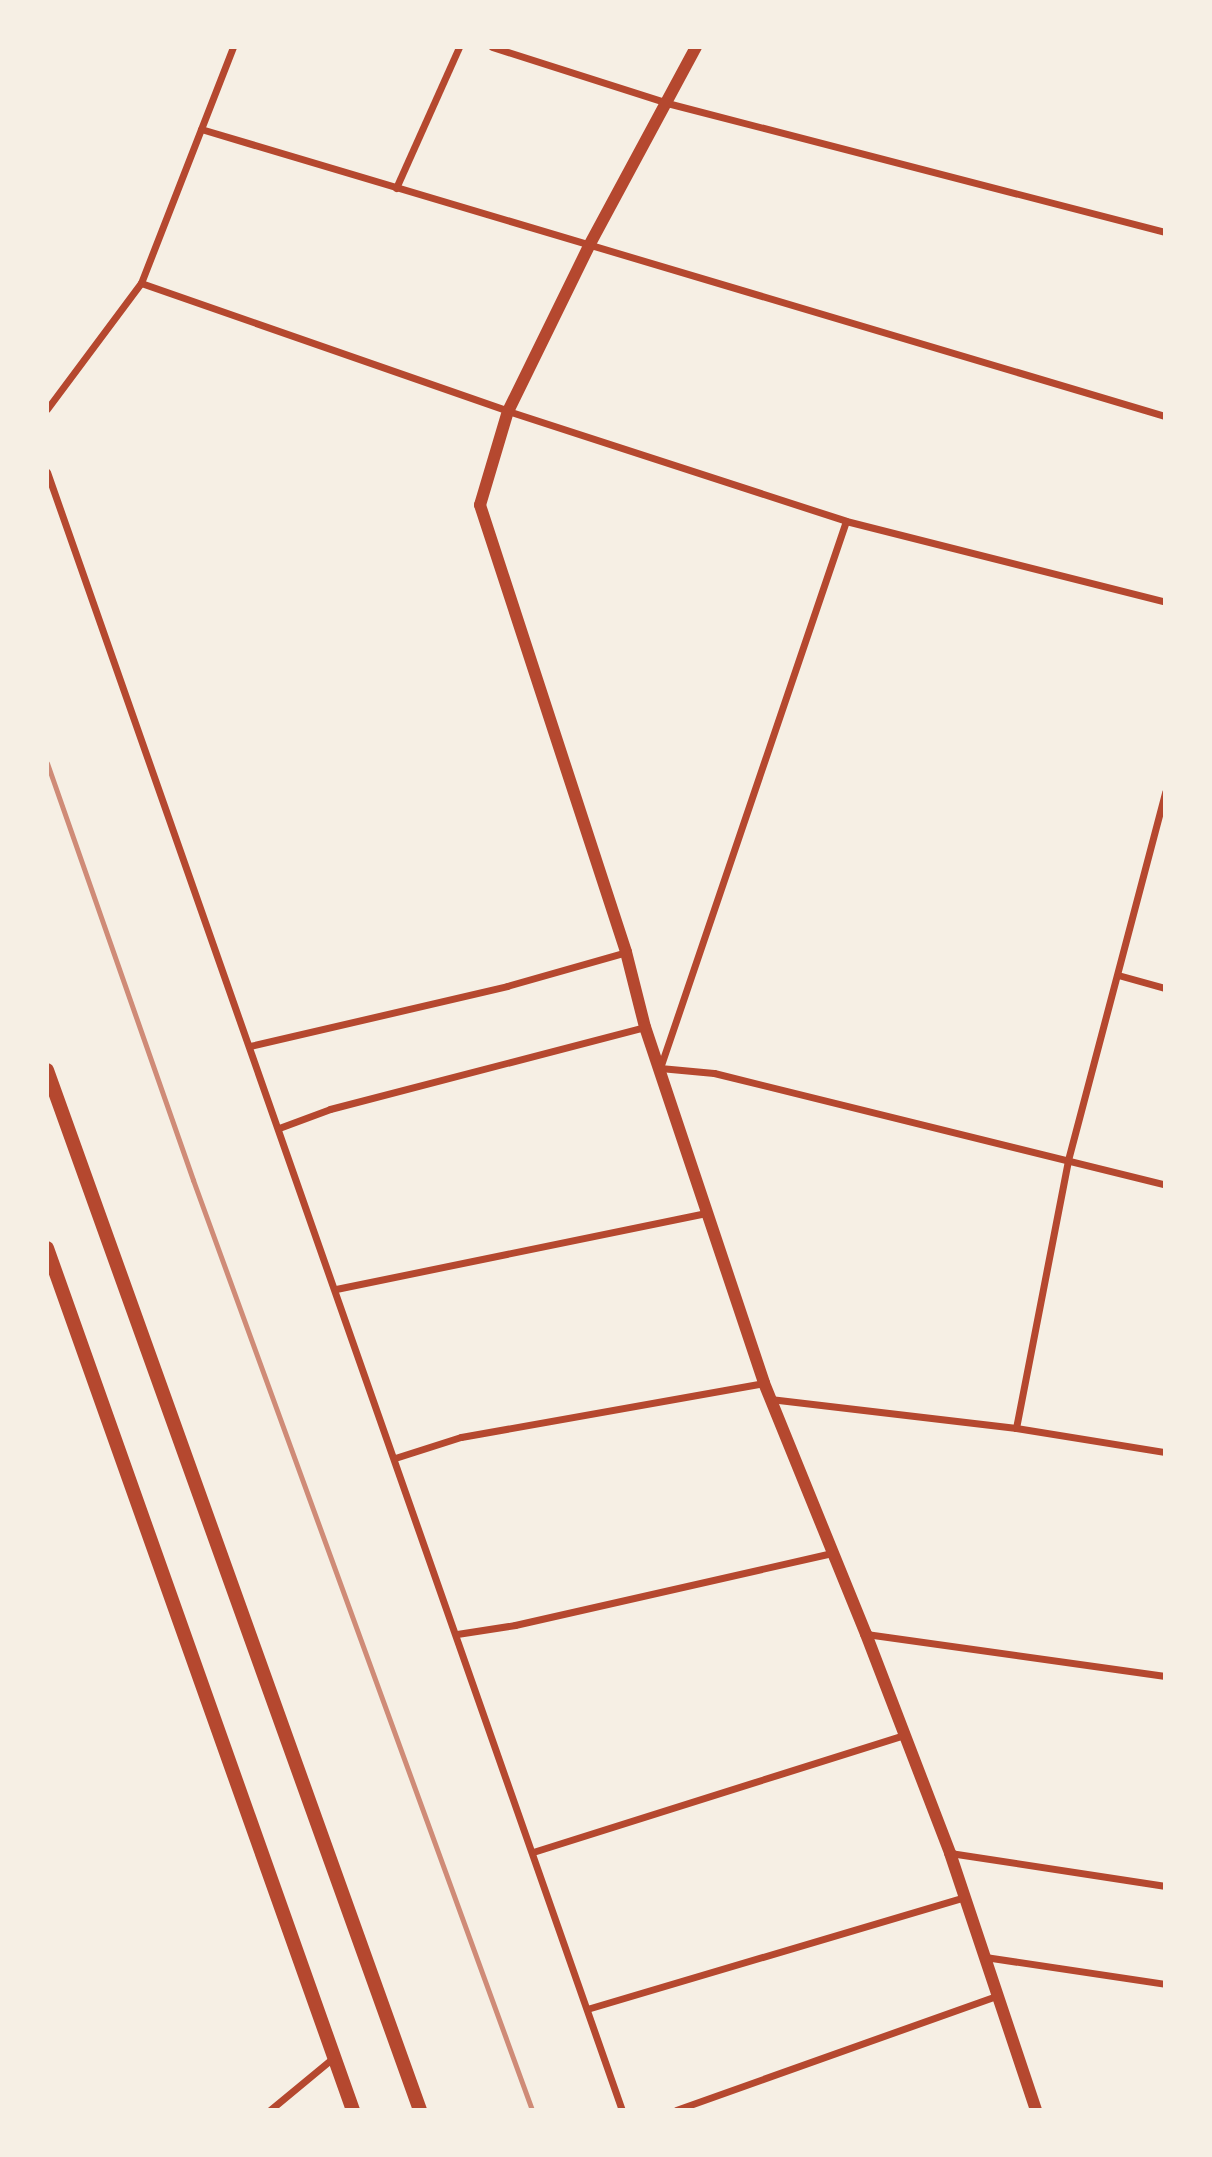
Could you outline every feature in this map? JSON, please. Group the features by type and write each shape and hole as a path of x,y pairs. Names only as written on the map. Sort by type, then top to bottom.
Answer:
{"main road":[{"path":"47,1070 420,2110"},
{"path":"47,1248 353,2110"}],"street":[{"path":"47,409 141,283 233,47"},
{"path":"396,188 459,47"},
{"path":"492,47 667,103 1165,232"},
{"path":"696,47 589,246 508,411 480,505 626,952 645,1027 764,1383 866,1634 950,1853 1036,2110"},
{"path":"201,129 1165,416"},
{"path":"141,283 508,411 846,522 1165,602"},
{"path":"47,472 622,2110"},
{"path":"660,1068 846,522"},
{"path":"1016,1428 1068,1160 1165,792"},
{"path":"250,1046 507,986 626,952"},
{"path":"1118,975 1165,988"},
{"path":"279,1128 330,1109 645,1027"},
{"path":"660,1068 714,1073 1165,1185"},
{"path":"336,1289 707,1213"},
{"path":"395,1458 461,1437 764,1383"},
{"path":"770,1399 1016,1428 1165,1452"},
{"path":"457,1634 515,1625 831,1553"},
{"path":"866,1634 1165,1676"},
{"path":"533,1852 904,1735"},
{"path":"950,1853 1165,1886"},
{"path":"587,2008 964,1897"},
{"path":"985,1957 1165,1984"},
{"path":"676,2110 996,1996"},
{"path":"270,2110 334,2057"}],"railway":[{"path":"47,763 193,1180 532,2110"}]}
